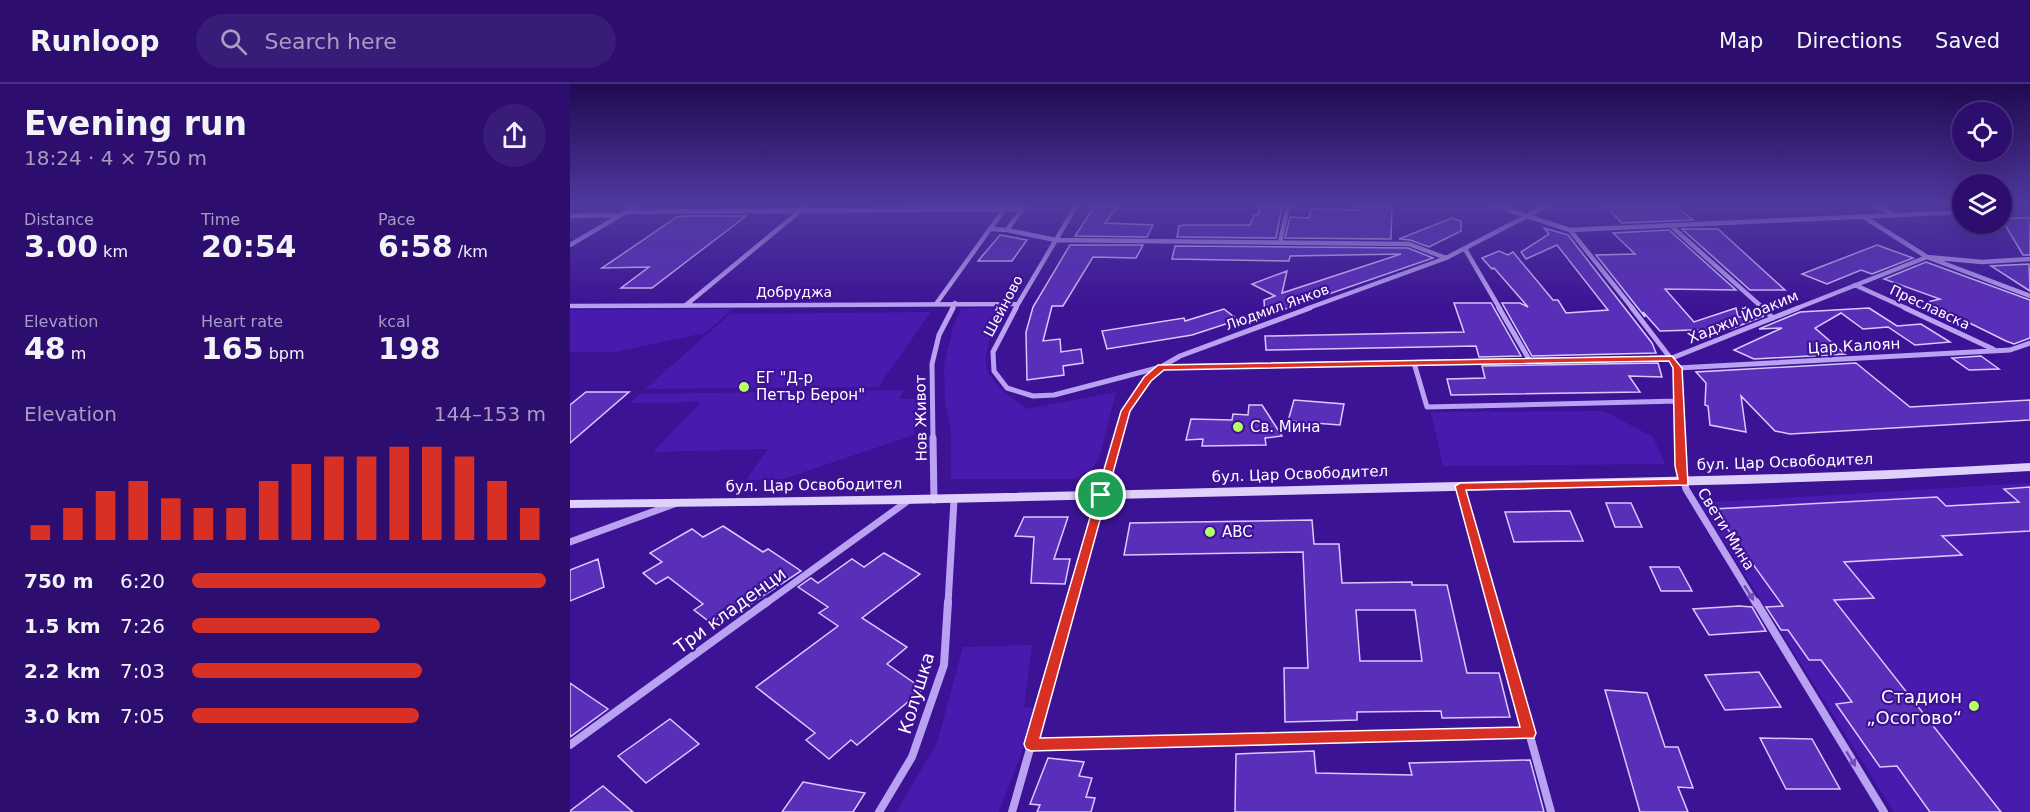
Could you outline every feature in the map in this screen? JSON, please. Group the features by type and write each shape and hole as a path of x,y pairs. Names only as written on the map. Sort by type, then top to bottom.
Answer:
{"main road":[{"name":"бул. Цар Освободител","path":"570,504 954,500 1460,486 1685,486 2030,467"}],"street":[{"path":"686,305 765,240"},
{"path":"936,304 982,240"},
{"path":"1056,240 1392,243 1409,244 1446,258"},
{"name":"Шейново","path":"1007,388 994,371 993,352 1056,240"},
{"name":"Людмил Янков","path":"1007,388 1033,396 1054,395 1161,367 1180,356 1446,258 1483,240"},
{"path":"1578,240 1678,368"},
{"path":"1686,240 1773,318"},
{"path":"1900,240 1927,257 2030,296"},
{"path":"1465,249 1530,362"},
{"path":"1927,257 1982,262 2030,259"},
{"name":"Хаджи Йоаким","path":"1161,367 1672,358 1927,257"},
{"name":"Преславска","path":"1855,285 1996,351"},
{"name":"Нов Живот","path":"934,500 932,364 939,335 955,303"},
{"name":"Добруджа","path":"570,306 1018,304"},
{"name":"Цар Калоян","path":"1678,368 1996,351 2010,350 2030,344"},
{"path":"1414,363 1427,407 1678,401"},
{"path":"1012,812 1126,411 1147,379 1161,367"},
{"name":"Свети Мина","path":"1678,368 1680,466 1685,486 1884,812"},
{"path":"1460,486 1551,812"},
{"name":"Три кладенци","path":"570,745 909,500"},
{"name":"Колушка","path":"879,812 912,757 944,665 954,500"},
{"path":"570,542 674,504"},
{"path":"1031,744 1529,733"}],"shaded area":[{"path":"1004,308 989,342 986,365 998,385 1027,409 1116,392 1099,459 1089,472 1083,473 1077,479 951,479 951,430 945,403 944,365 953,328 961,309"},
{"path":"733,309 705,333 615,352 570,352 570,310"},
{"path":"931,312 878,387 645,389 730,314"},
{"path":"904,390 899,399 917,399 914,435 783,479 746,480 768,449 653,452 701,402 630,403 640,394"},
{"path":"1604,411 1653,437 1665,464 1443,466 1431,412"},
{"path":"2030,483 2030,812 1894,812 1700,503"},
{"path":"1032,645 1024,707 1038,708 999,812 896,812 937,743 963,647"}],"building":[{"path":"643,240 715,240 652,288 621,288 649,267 602,268"},
{"path":"996,240 1027,240 1012,261 978,261"},
{"path":"1410,240 1443,240 1429,247"},
{"path":"1540,240 1572,240 1652,343 1656,353 1532,356 1502,303 1520,303 1528,307 1494,268 1492,269 1482,258 1499,251 1508,255 1513,252 1553,300 1558,300 1566,313 1608,310 1557,245 1526,259 1521,252"},
{"path":"1620,240 1680,240 1736,290 1665,289 1694,322 1736,308 1738,317 1764,316 1731,329 1660,331 1643,312 1645,317 1596,255 1635,254"},
{"path":"1694,240 1730,240 1785,290 1750,290"},
{"path":"2014,240 2030,240 2030,255 2023,255"},
{"path":"1070,245 1143,245 1136,258 1093,257 1063,306 1052,306 1043,341 1060,339 1061,352 1081,349 1083,363 1063,366 1064,375 1027,380 1026,332 1033,307"},
{"path":"1877,245 1913,258 1872,274 1861,270 1827,284 1802,274"},
{"path":"1175,246 1408,248 1433,258 1265,316 1264,300 1275,296 1252,284 1287,271 1282,293 1401,254 1290,256 1289,261 1172,259"},
{"path":"1926,262 2030,300 2030,338 2014,344 2006,341 1927,302 1940,299 1884,279"},
{"path":"2029,264 2030,291 1991,266"},
{"path":"1454,303 1491,303 1521,356 1479,357 1476,346 1266,350 1265,336 1464,332"},
{"path":"1869,308 1897,326 1921,324 1950,342 1915,345 1888,327 1863,329 1841,313 1815,328 1845,354 1754,359 1734,350 1782,328 1759,329 1800,312"},
{"path":"1224,309 1238,320 1192,335 1107,349 1102,331 1184,318 1185,321"},
{"path":"1981,356 1999,369 1969,370 1952,358"},
{"path":"1658,363 1662,377 1629,376 1640,392 1451,395 1447,379 1485,378 1482,366"},
{"path":"1856,363 1910,407 2030,400 2030,420 1790,434 1775,431 1741,396 1746,432 1710,425 1708,406 1705,405 1706,383 1696,372"},
{"path":"586,392 629,392 570,443 570,405"},
{"path":"1294,400 1344,404 1340,425 1288,421"},
{"name":"Св. Мина","path":"1249,405 1262,405 1282,436 1265,438 1266,445 1202,446 1203,439 1186,440 1191,419 1232,420 1233,414 1248,415"},
{"path":"2030,487 2030,531 1942,536 1962,555 1844,562 1874,598 1834,600 2001,812 1930,812 1897,766 1880,767 1836,704 1852,702 1821,660 1809,660 1788,630 1781,630 1766,607 1783,606 1713,509 1937,497 1946,506 2019,502 2004,489"},
{"path":"1606,503 1631,503 1642,527 1615,527"},
{"path":"1570,511 1583,541 1514,542 1505,512"},
{"path":"1024,517 1068,517 1054,559 1070,559 1065,584 1031,583 1034,537 1015,536"},
{"path":"1312,520 1314,544 1339,544 1342,583 1412,582 1412,585 1447,585 1467,673 1499,673 1510,717 1442,718 1441,711 1357,712 1357,720 1285,722 1284,668 1308,668 1303,552 1124,555 1130,523","holes":["1356,610 1415,610 1422,661 1360,661"]},
{"path":"723,526 763,552 768,549 801,571 737,613 732,609 711,623 694,610 703,604 668,577 656,584 643,573 662,562 650,553 692,529 703,537"},
{"path":"884,553 920,574 862,618 907,647 887,664 923,689 857,745 851,740 829,759 806,740 815,733 756,687 838,626 819,613 828,607 798,587 811,578 818,583 852,559 864,567"},
{"path":"598,559 604,587 570,601 570,570"},
{"path":"1650,567 1679,567 1692,591 1661,591"},
{"path":"1752,607 1766,631 1709,635 1693,609"},
{"path":"1759,672 1781,707 1725,710 1705,675"},
{"path":"570,683 608,709 570,737"},
{"path":"1605,690 1647,693 1665,747 1678,747 1693,788 1678,787 1688,812 1640,812"},
{"path":"670,719 699,744 646,783 618,756"},
{"path":"1760,738 1812,739 1840,789 1786,789"},
{"path":"1314,751 1316,773 1412,775 1409,763 1530,760 1544,812 1235,812 1236,754"},
{"path":"1048,758 1084,762 1079,776 1092,778 1086,797 1095,798 1091,812 1037,812 1040,805 1030,804"},
{"path":"803,782 865,793 853,812 782,812"},
{"path":"603,786 633,812 570,812 570,811"}],"place":[{"name":"ЕГ \"Д-р Петър Берон\"","path":"744,387"},
{"name":"Св. Мина","path":"1238,427"},
{"name":"ABC","path":"1210,532"},
{"name":"Стадион „Осогово“","path":"1974,706"}],"route":[{"path":"1672,358 1678,368 1680,466 1684,482 1460,486 1529,733 1031,744 1101,495 1126,411 1147,379 1161,367 1672,358"}]}
